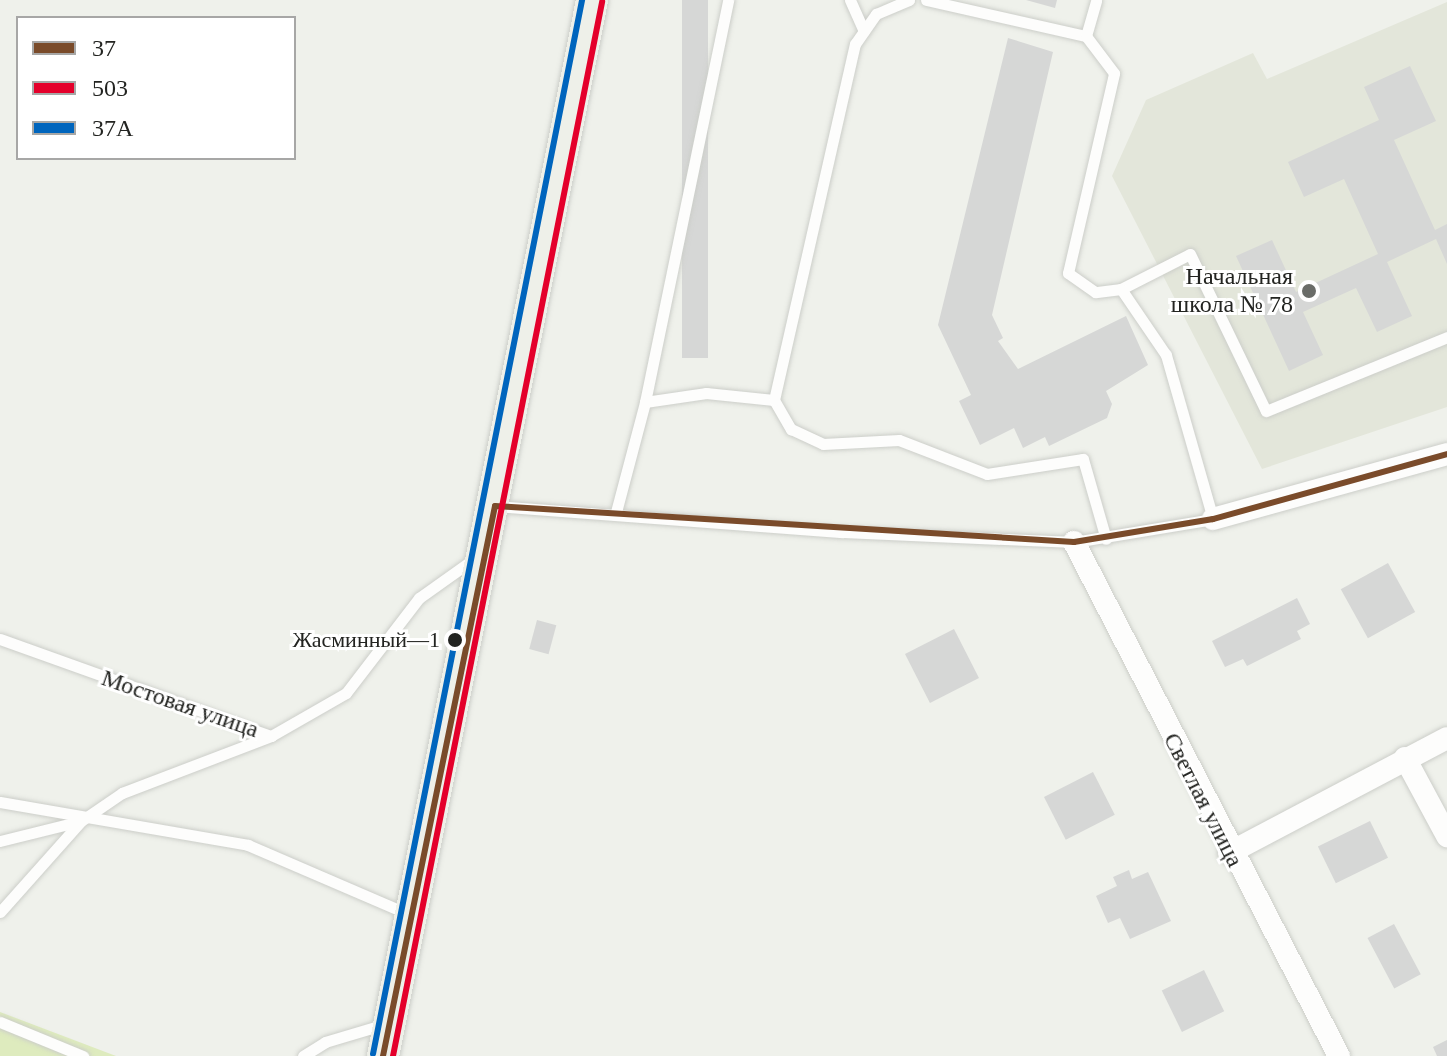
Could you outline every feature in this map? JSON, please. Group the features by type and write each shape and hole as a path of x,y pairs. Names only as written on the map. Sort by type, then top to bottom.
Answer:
{"main road":[{"path":"383,1056 409,915 495,506 592,0"}],"street":[{"path":"1213,519 1447,454"},
{"name":"Светлая улица","path":"1074,542 1229,853 1339,1056"},
{"path":"1229,853 1447,738"},
{"path":"1405,758 1447,836"}],"lane":[{"path":"616,512 645,402 728,0"},
{"path":"850,0 864,31"},
{"path":"909,0 876,14 855,44 774,400 791,429 823,444 899,440 987,474 1083,459 1106,539"},
{"path":"926,0 1086,36 1114,73 1068,273 1095,292 1121,289 1190,254 1266,411 1447,337"},
{"path":"1086,36 1096,0"},
{"path":"495,506 616,512 843,532 1074,542 1213,519 1166,355 1121,289"},
{"path":"645,402 706,393 774,400"},
{"name":"Мостовая улица","path":"0,639 271,736 346,693 419,598 485,551"},
{"path":"0,912 81,821 122,793 271,736"},
{"path":"0,802 81,821 248,845 409,915"},
{"path":"0,841 81,821"},
{"path":"0,1022 83,1056"},
{"path":"303,1056 325,1042 389,1023"}],"shaded area":[{"name":"Начальная школа № 78","path":"1447,2 1447,407 1262,469 1112,176 1146,100 1253,53 1267,79"}],"green space":[{"path":"0,1012 116,1056 0,1056"}],"building":[{"path":"682,0 708,0 708,358 682,358"},
{"path":"1026,0 1057,0 1055,8"},
{"path":"1008,38 1053,52 992,315 1003,338 998,341 1018,369 1126,316 1148,365 1106,391 1112,404 1107,418 1049,446 1045,437 1023,448 1014,428 980,445 959,401 971,395 938,325"},
{"path":"1410,66 1436,121 1394,140 1435,230 1447,224 1447,264 1436,239 1387,262 1412,316 1377,332 1356,288 1303,312 1323,355 1289,371 1236,256 1272,240 1296,292 1378,254 1344,179 1304,197 1288,162 1379,120 1364,87"},
{"path":"1388,563 1415,612 1368,638 1341,589"},
{"path":"1297,598 1310,624 1297,631 1301,639 1247,666 1243,659 1225,667 1212,641"},
{"path":"537,620 556,625 549,654 529,649"},
{"path":"954,629 979,678 930,703 905,654"},
{"path":"1093,772 1115,815 1066,840 1044,797"},
{"path":"1370,821 1388,858 1336,883 1318,846"},
{"path":"1129,870 1132,879 1148,872 1171,921 1130,939 1120,918 1108,923 1096,896 1117,886 1113,877"},
{"path":"1394,924 1421,974 1394,988 1368,938"},
{"path":"1204,970 1224,1011 1182,1032 1162,991"},
{"path":"1447,1040 1447,1056 1437,1056 1433,1047"}],"transit line":[{"name":"37А","path":"373,1054 582,0"},
{"name":"503","path":"393,1056 602,2"},
{"name":"37","path":"495,506 1074,542 1213,519 1447,454"},
{"name":"37","path":"383,1056 495,506"}],"place":[{"name":"Начальная школа № 78","path":"1309,291"},
{"name":"Жасминный—1","path":"455,640"}]}
